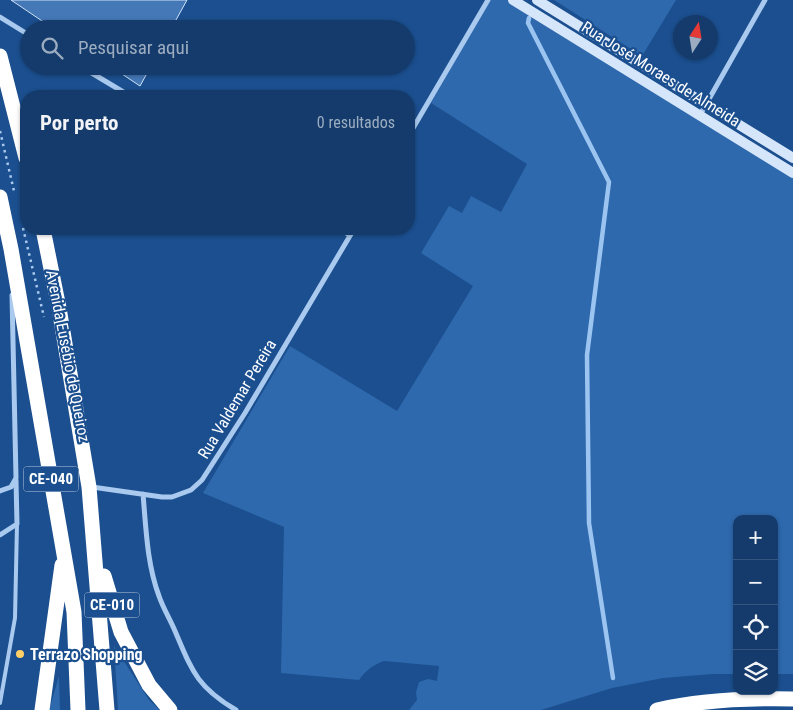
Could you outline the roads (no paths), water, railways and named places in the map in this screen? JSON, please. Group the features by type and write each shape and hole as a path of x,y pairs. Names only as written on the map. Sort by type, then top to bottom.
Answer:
{"highway":[{"path":"0,56 20,134"},
{"name":"CE-040","path":"0,197 11,249 74,612 78,710"},
{"name":"Avenida Eusébio de Queiroz","path":"44,235 59,308 89,487 107,710"},
{"name":"CE-010","path":"89,487 104,580 121,632 149,685 170,710"},
{"path":"42,710 64,549"},
{"path":"656,710 712,702 793,699"}],"street":[{"path":"415,125 488,0"},
{"name":"Rua José Moraes de Almeida","path":"513,0 793,172"},
{"name":"Rua José Moraes de Almeida","path":"537,0 793,158"},
{"path":"700,115 765,0"},
{"path":"0,17 20,29"},
{"path":"95,75 120,90"},
{"name":"Rua Valdemar Pereira","path":"89,487 172,497 191,490 202,480 245,413 350,236"},
{"path":"0,535 17,524 11,249"},
{"path":"0,491 11,487 16,478"},
{"path":"143,494 152,573 159,596 191,670 204,687 223,703 236,710"}],"lane":[{"path":"0,703 15,618 17,524"}],"waterway":[{"path":"529,18 528,23 609,182 587,355 589,523 613,678"}],"place":[{"name":"Terrazo Shopping","path":"20,654"}]}
